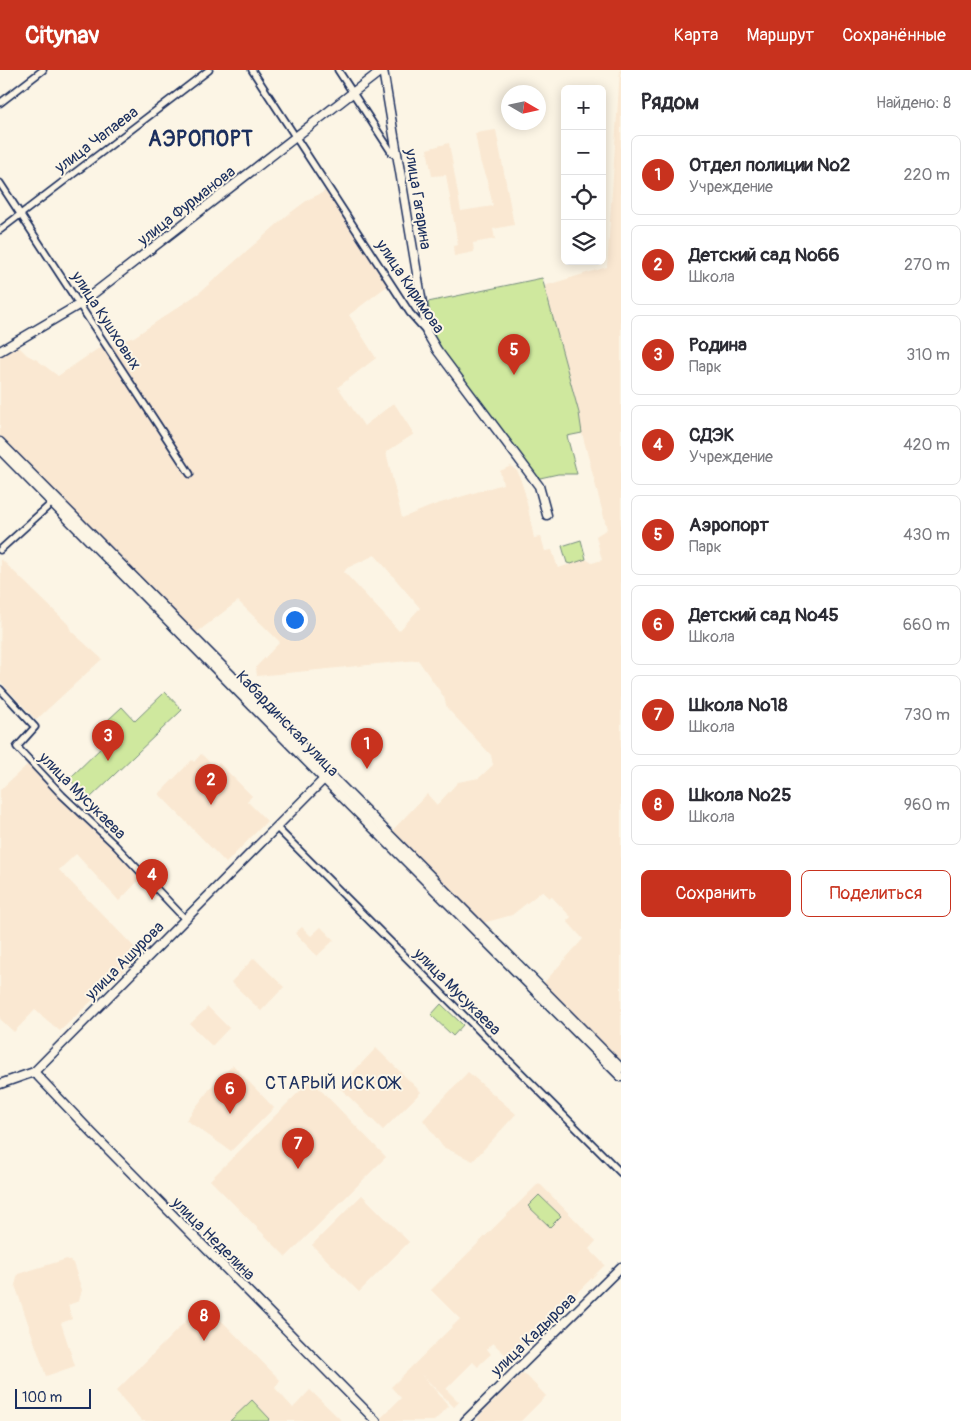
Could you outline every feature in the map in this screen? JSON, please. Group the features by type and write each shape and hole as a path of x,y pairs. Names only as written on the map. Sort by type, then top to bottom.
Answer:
{"main road":[{"name":"улица Фурманова","path":"0,351 80,304 383,70"},
{"name":"улица Гагарина","path":"383,70 428,333"},
{"name":"улица Киримова","path":"428,333 437,350 539,486 548,515"},
{"name":"Кабардинская улица","path":"0,442 54,500 621,1077"},
{"name":"Кабардинская улица","path":"0,450 54,500"},
{"name":"Кабардинская улица","path":"326,776 621,1068"},
{"name":"улица Ашурова","path":"0,1084 34,1072 277,828 326,776"},
{"name":"улица Неделина","path":"34,1072 376,1421"},
{"name":"улица Кадырова","path":"465,1421 621,1267"}],"street":[{"path":"0,103 43,70"},
{"name":"улица Чапаева","path":"0,230 209,70"},
{"name":"улица Киримова","path":"252,70 410,313 428,333"},
{"path":"338,70 392,153 398,156"},
{"name":"улица Кушховых","path":"0,183 190,474"},
{"path":"0,550 54,500"},
{"name":"улица Мусукаева","path":"0,689 36,727 17,747 56,789 115,845 185,919"},
{"name":"улица Мусукаева","path":"277,828 621,1173"}],"shaded area":[{"path":"621,70 621,1068 389,834 427,794 437,805 458,782 479,778 493,765 491,755 447,708 444,697 418,660 257,676 256,667 280,642 238,601 192,636 0,442 0,351 14,342 27,355 58,376 99,348 134,337 199,293 290,213 329,187 391,283 349,315 376,358 338,387 364,426 394,403 414,434 386,452 402,518 434,505 503,484 500,471 511,466 518,472 525,493 534,538 541,537 545,551 552,550 558,568 586,559 592,563 602,560 596,536 607,529 582,433 579,413 544,286 607,267","holes":["375,555 420,608 399,631 344,572 347,568","542,891 550,898 551,896 571,917 567,921 583,939 542,985 483,923 512,915"]},
{"path":"496,130 514,225 493,229 495,239 473,243 474,252 454,256 453,246 458,245 446,175 432,176 427,149 449,143 461,211 493,206 480,161 475,133"},
{"path":"1,559 68,624 71,631 102,659 36,720 0,681"},
{"path":"201,754 215,767 219,763 252,796 247,801 267,821 226,863 159,794 192,760 194,762"},
{"path":"28,764 98,830 141,878 119,901 76,854 59,870 141,954 60,1031 35,1010 14,1032 0,1019 0,790"},
{"path":"302,927 311,936 321,927 334,940 317,956 295,933"},
{"path":"254,958 284,987 261,1011 231,982"},
{"path":"208,1007 229,1028 212,1046 190,1024"},
{"path":"376,1048 421,1092 383,1130 339,1087"},
{"path":"233,1065 274,1108 231,1151 186,1120 212,1086"},
{"path":"468,1072 516,1114 473,1161 443,1147 423,1120"},
{"path":"311,1080 386,1157 286,1257 210,1180"},
{"path":"539,1183 596,1241 589,1249 605,1265 510,1359 493,1343 487,1349 491,1354 478,1367 473,1362 446,1389 459,1402 454,1407 421,1374 449,1406 434,1421 382,1421 380,1419 401,1398 391,1387 460,1319 431,1290"},
{"path":"362,1195 409,1242 359,1292 312,1245"},
{"path":"67,1259 73,1263 82,1290 79,1301 68,1305 72,1319 61,1323 75,1366 46,1376 15,1285 18,1274"},
{"path":"204,1303 280,1380 275,1388 293,1408 310,1390 342,1421 142,1421 116,1391"},
{"path":"522,1373 546,1396 521,1421 480,1421 477,1418"}],"green space":[{"path":"542,278 579,413 582,433 567,436 577,474 558,474 537,478 437,343 433,333 428,302"},
{"path":"581,540 586,559 571,564 567,563 562,546"},
{"path":"165,692 182,710 89,799 69,779 105,744 94,733 122,707 135,721"},
{"path":"441,1004 463,1025 453,1036 431,1015"},
{"path":"539,1195 561,1216 550,1227 528,1206"},
{"path":"252,1400 270,1419 268,1421 230,1421"}],"place":[{"name":"Аэропорт","path":"514,375"},
{"name":"Родина","path":"108,761"},
{"name":"Отдел полиции №2","path":"367,769"},
{"name":"Детский сад №66","path":"211,805"},
{"name":"СДЭК","path":"152,900"},
{"name":"Детский сад №45","path":"230,1114"},
{"name":"Школа №18","path":"298,1169"},
{"name":"Школа №25","path":"204,1341"}],"district":[{"name":"АЭРОПОРТ","path":"201,139"},
{"name":"СТАРЫЙ ИСКОЖ","path":"333,1083"}]}
